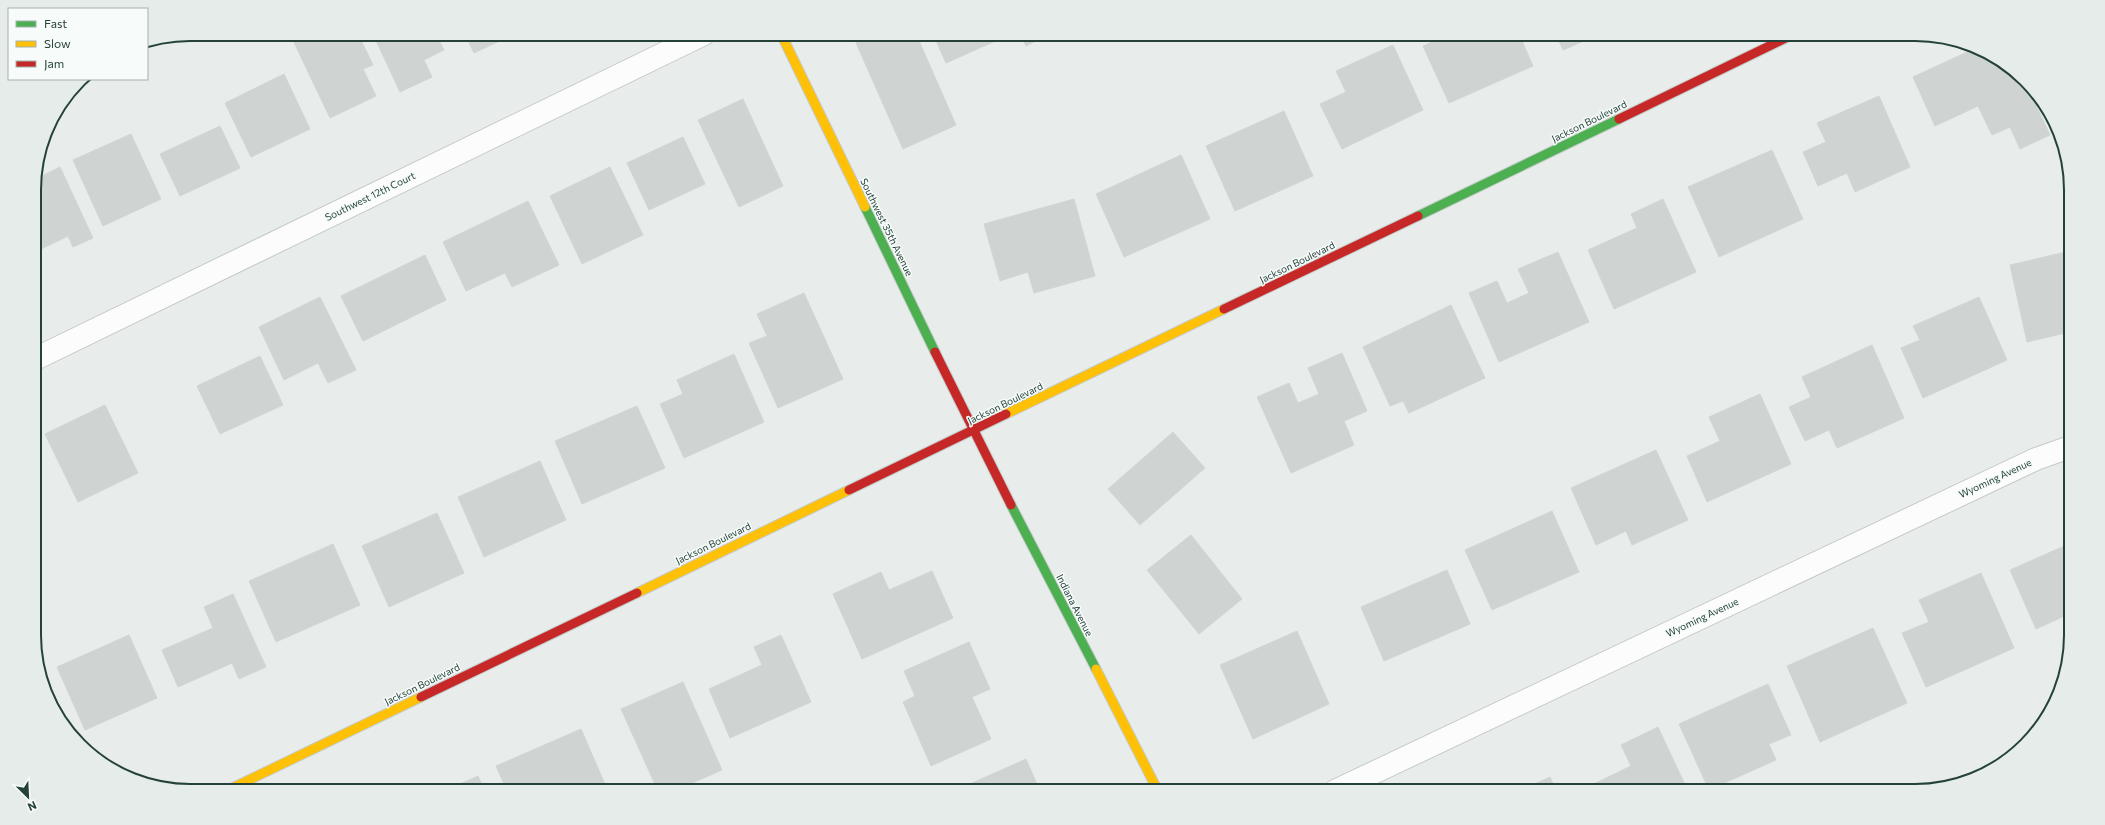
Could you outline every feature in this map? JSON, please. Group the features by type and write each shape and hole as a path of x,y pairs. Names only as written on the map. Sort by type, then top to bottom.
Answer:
{"street":[{"name":"Southwest 12th Court","path":"41,356 690,41"},
{"name":"Southwest 35th Avenue","path":"784,41 973,430"},
{"name":"Jackson Boulevard","path":"240,784 1779,41"},
{"name":"Indiana Avenue","path":"973,430 1154,784"},
{"name":"Wyoming Avenue","path":"1350,784 2036,459 2064,449"}],"building":[{"path":"293,41 361,41 373,65 363,69 376,96 330,118"},
{"path":"376,41 440,41 444,50 424,60 432,77 400,92"},
{"path":"468,41 500,41 474,53"},
{"path":"860,41 919,41 956,125 903,149 856,43"},
{"path":"936,41 995,41 946,63"},
{"path":"1024,41 1036,41 1026,46"},
{"path":"1434,41 1522,41 1533,66 1449,103 1423,46"},
{"path":"1559,41 1584,41 1563,50"},
{"path":"1393,45 1423,110 1342,149 1320,104 1346,92 1336,71"},
{"path":"1969,51 1972,52 1998,66 2027,92 2034,100 2050,135 2020,149 2010,127 1992,135 1978,106 1935,126 1913,77"},
{"path":"284,74 310,129 251,157 225,103"},
{"path":"1879,96 1910,167 1855,192 1847,173 1818,186 1803,152 1826,142 1817,123"},
{"path":"743,99 783,186 739,207 698,120"},
{"path":"1284,111 1313,176 1235,211 1206,146"},
{"path":"220,126 240,168 180,196 160,154"},
{"path":"131,134 161,199 103,226 73,160"},
{"path":"683,137 705,184 649,210 627,163"},
{"path":"1772,150 1803,219 1719,257 1688,187"},
{"path":"1181,155 1210,219 1124,257 1096,194"},
{"path":"60,167 93,238 73,247 68,236 41,249 41,176"},
{"path":"610,167 643,235 582,264 550,196"},
{"path":"1074,199 1095,276 1034,293 1028,272 1000,281 984,224"},
{"path":"1663,199 1696,272 1614,309 1588,250 1637,228 1631,214"},
{"path":"528,201 559,265 512,287 505,273 466,291 443,242"},
{"path":"1558,252 1589,322 1499,362 1469,293 1497,281 1507,303 1529,293 1518,269"},
{"path":"2064,252 2064,333 2027,342 2010,265"},
{"path":"425,255 446,300 363,341 341,296"},
{"path":"804,293 843,379 778,408 749,343 767,336 757,314"},
{"path":"320,297 356,370 328,383 318,363 284,380 259,327"},
{"path":"1979,297 2007,360 1923,398 1901,348 1920,340 1913,326"},
{"path":"1451,305 1485,378 1409,413 1403,401 1390,406 1363,347"},
{"path":"1872,345 1904,418 1837,448 1829,430 1805,441 1789,407 1811,397 1802,377"},
{"path":"1342,353 1367,411 1344,421 1354,445 1291,473 1257,397 1289,383 1298,403 1319,394 1308,368"},
{"path":"734,354 764,422 684,458 660,404 683,394 677,380"},
{"path":"260,356 283,405 220,434 197,386"},
{"path":"1760,394 1791,464 1707,502 1687,456 1720,441 1709,417"},
{"path":"105,405 138,473 78,502 45,434"},
{"path":"637,406 665,468 582,504 555,441"},
{"path":"1173,432 1205,468 1140,525 1108,489"},
{"path":"1656,450 1688,520 1632,545 1626,531 1596,545 1571,488"},
{"path":"540,461 566,520 484,557 458,497"},
{"path":"1552,511 1579,572 1492,610 1465,550"},
{"path":"437,513 464,573 389,607 362,546"},
{"path":"1191,535 1242,599 1199,634 1147,570"},
{"path":"333,544 360,605 276,642 249,581"},
{"path":"2064,546 2064,616 2036,629 2010,570"},
{"path":"1447,570 1470,624 1384,661 1361,607"},
{"path":"932,571 953,618 862,659 833,594 881,572 889,590"},
{"path":"1981,573 2014,648 1926,687 1902,633 1929,622 1919,600"},
{"path":"233,594 266,667 239,679 232,663 178,687 162,650 213,628 204,607"},
{"path":"1873,628 1907,703 1820,742 1787,666"},
{"path":"1297,631 1329,704 1253,739 1220,665"},
{"path":"129,635 157,698 85,730 57,667"},
{"path":"781,635 811,702 730,738 709,689 762,665 754,647"},
{"path":"969,642 990,689 972,697 991,739 931,766 903,702 915,696 904,671"},
{"path":"683,682 722,770 690,784 655,784 621,709"},
{"path":"1768,684 1791,735 1769,744 1776,760 1722,784 1706,784 1679,724"},
{"path":"1658,727 1685,784 1593,784 1631,766 1621,745"},
{"path":"581,729 605,784 504,784 496,766"},
{"path":"1026,759 1037,784 970,784"},
{"path":"478,776 482,784 460,784"},
{"path":"1550,777 1553,784 1534,784"}],"traffic: fast":[{"path":"1418,216 1619,119"},
{"path":"865,207 935,352"},
{"path":"1011,505 1096,669"}],"traffic: slow":[{"path":"784,41 865,207"},
{"path":"1006,414 1224,309"},
{"path":"637,593 849,490"},
{"path":"1096,669 1154,784"},
{"path":"241,784 421,697"}],"traffic: jam":[{"path":"1619,119 1780,41"},
{"path":"1224,309 1418,216"},
{"path":"935,352 1011,505"},
{"path":"849,490 1006,414"},
{"path":"421,697 637,593"}]}
